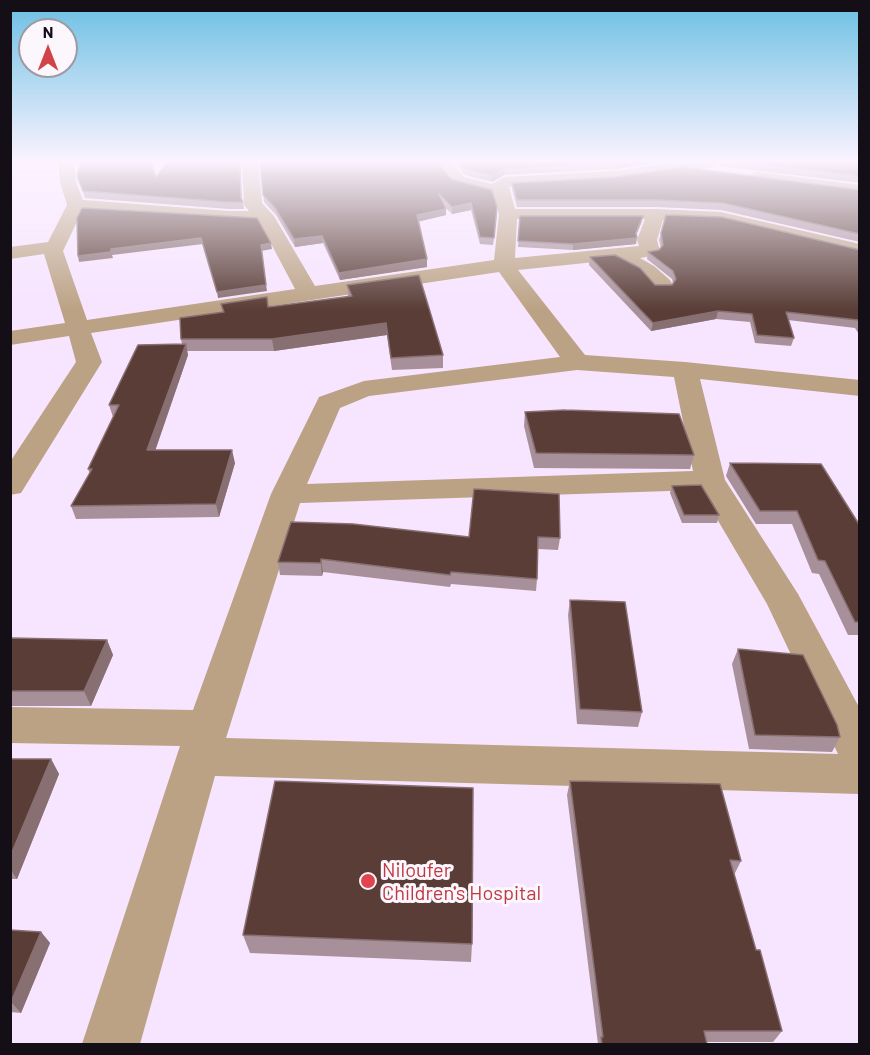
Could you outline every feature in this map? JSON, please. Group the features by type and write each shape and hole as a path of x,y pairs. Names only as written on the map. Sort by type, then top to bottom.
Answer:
{"street":[{"path":"10,486 19,460 89,362 53,251 73,211"},
{"path":"163,211 265,216"},
{"path":"259,211 265,216 308,294"},
{"path":"577,362 504,265 508,214 656,214 721,218 860,250"},
{"path":"10,338 75,321 308,294 504,265 650,251 647,240 656,214"},
{"path":"10,253 54,247"},
{"path":"617,254 647,270 662,285"},
{"path":"111,1044 203,742 287,494 329,403 364,390 577,362 685,370 860,388"},
{"path":"685,370 710,480 785,603 860,753"},
{"path":"287,494 710,480"},
{"path":"10,725 203,742 860,774"}],"building":[{"path":"80,211 139,211 257,218 271,243 261,245 266,285 217,292 201,238 111,249 111,252 78,256 77,218"},
{"path":"277,211 435,211 417,215 427,259 339,273 322,236 294,239"},
{"path":"473,211 497,211 494,238 480,237"},
{"path":"759,211 860,211 860,234"},
{"path":"666,215 722,217 860,250 860,323 858,320 786,312 794,338 757,335 752,314 718,311 653,323 590,257 615,255 640,268 655,285 672,285 676,279 673,271 648,252 659,250 663,245 661,233"},
{"path":"520,216 643,216 636,233 637,238 573,244 518,241"},
{"path":"419,275 443,355 391,358 386,323 272,339 181,339 180,318 224,312 221,304 267,297 268,307 352,296 347,285"},
{"path":"186,344 147,450 232,450 216,504 71,506 92,469 88,469 119,405 109,405 138,345"},
{"path":"565,410 679,414 694,455 536,453 525,412"},
{"path":"730,463 821,464 860,526 860,622 855,622 825,561 818,560 797,511 760,511"},
{"path":"701,485 719,515 684,515 672,486"},
{"path":"474,489 559,494 560,538 538,537 537,579 451,572 450,575 321,559 321,563 278,562 291,522 353,524 469,537"},
{"path":"570,600 625,602 642,712 580,709"},
{"path":"10,638 107,640 84,691 10,691"},
{"path":"738,649 803,655 837,725 840,737 755,735"},
{"path":"10,759 51,759 10,857"},
{"name":"Niloufer Children's Hospital","path":"275,781 473,788 472,944 243,935"},
{"path":"570,781 720,784 741,861 730,860 756,950 760,950 782,1031 704,1031 707,1044 602,1044 601,1037 603,1037"},
{"path":"10,930 41,932 11,1002 10,1002"}],"place":[{"name":"Niloufer Children's Hospital","path":"368,881"}]}
